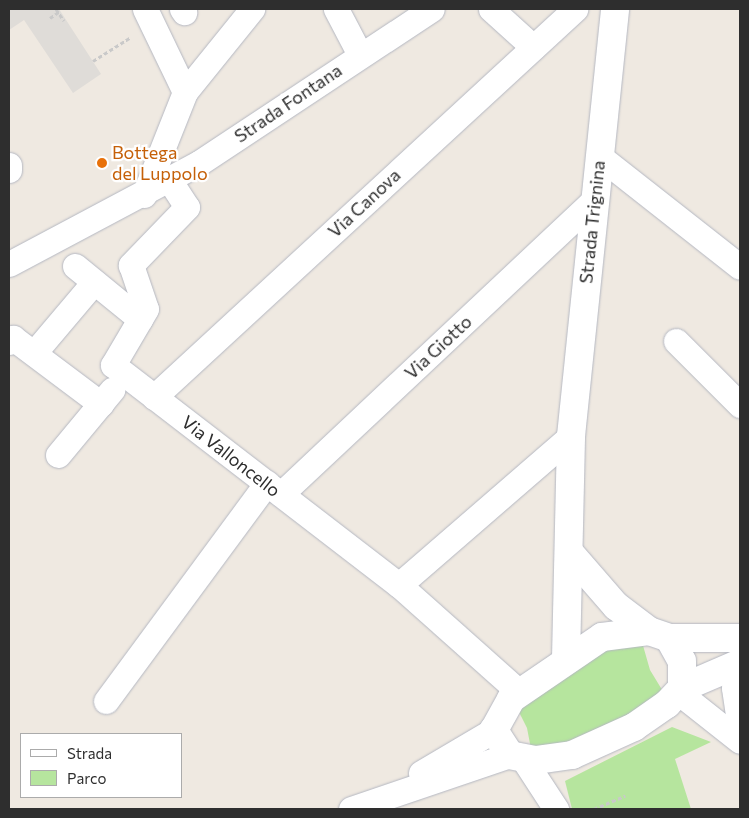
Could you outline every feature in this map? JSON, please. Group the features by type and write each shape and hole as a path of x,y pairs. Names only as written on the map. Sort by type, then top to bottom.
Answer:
{"street":[{"path":"144,195 185,92 252,9"},
{"path":"336,9 360,55"},
{"name":"Strada Fontana","path":"9,264 170,181 432,9"},
{"path":"491,9 533,47"},
{"name":"Via Canova","path":"154,397 575,9"},
{"name":"Strada Trignina","path":"566,658 571,436 615,9"},
{"path":"162,13 185,92"},
{"path":"599,156 740,267"},
{"path":"9,165 9,170"},
{"path":"58,455 125,375 113,366 146,309 131,265 187,207 170,181"},
{"name":"Via Giotto","path":"106,702 274,489 594,200"},
{"path":"75,266 140,319"},
{"path":"34,353 94,282"},
{"path":"9,342 13,338 101,404"},
{"path":"676,341 740,405"},
{"name":"Via Valloncello","path":"125,375 399,585 519,692"},
{"path":"399,585 571,436"},
{"path":"569,552 616,606 659,635 682,661 674,696"},
{"path":"382,797 494,730 504,705 519,692 566,658 602,637 659,635 739,655"},
{"path":"351,809 382,797 517,757 554,758 591,749 739,655"},
{"path":"739,655 734,688 740,728"},
{"path":"674,696 740,741"},
{"path":"494,730 558,809"},
{"path":"554,758 558,809"}],"path":[{"path":"50,18 58,11 64,21"},
{"path":"92,60 162,13"},
{"path":"594,809 625,796"}],"green space":[{"path":"642,642 650,670 664,693 652,705 577,741 531,749 527,728 517,708 606,648"},
{"path":"672,727 711,742 675,759 691,809 572,809 565,781"}],"shaded area":[{"path":"9,9 59,9 101,74 73,93 24,20 9,30"}],"place":[{"name":"Bottega del Luppolo","path":"102,163"}]}
